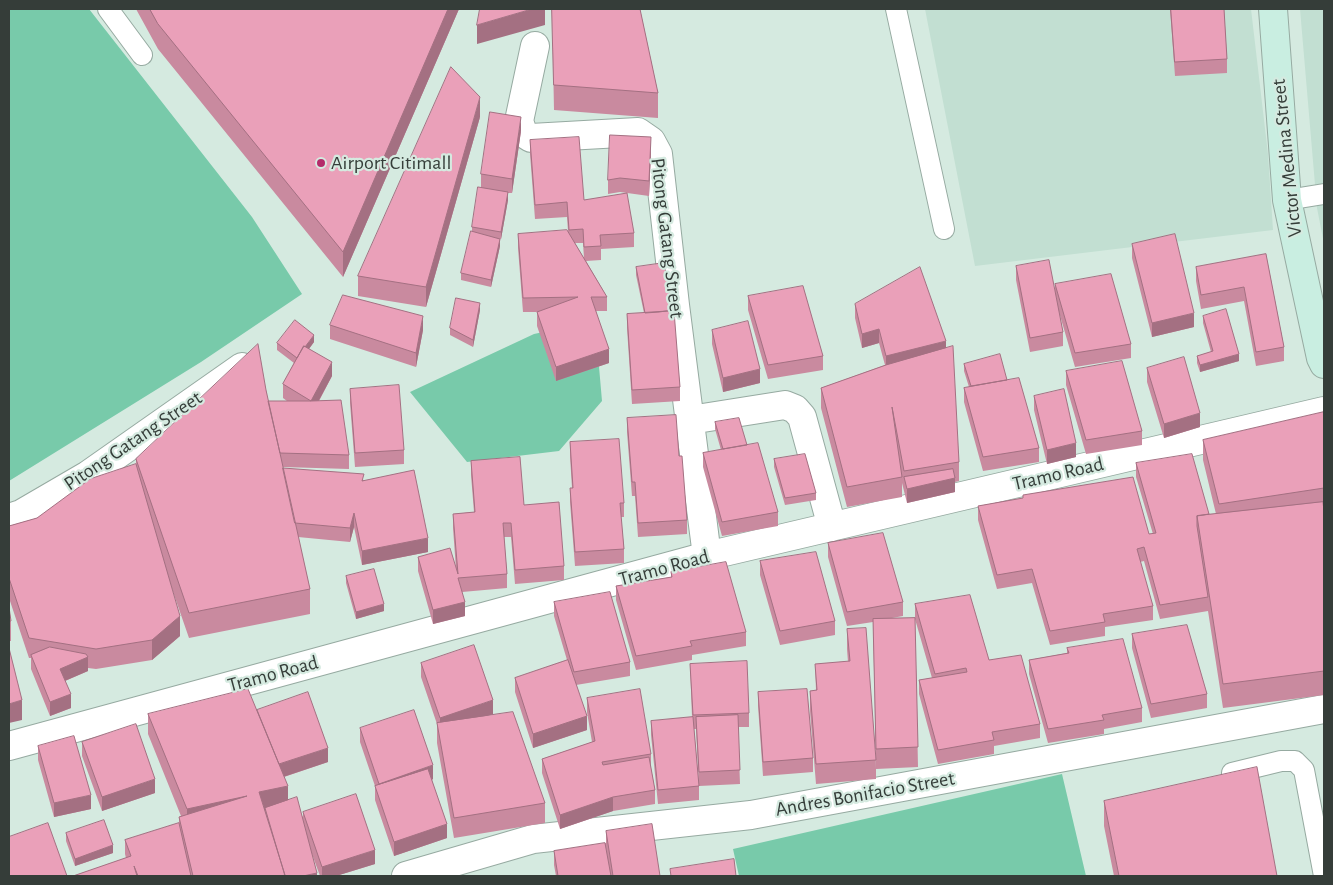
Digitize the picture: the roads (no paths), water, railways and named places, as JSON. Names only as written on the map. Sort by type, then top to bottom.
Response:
[{"type":"main road","name":"Victor Medina Street","points":[[1273,9],[1287,200],[1321,358],[1324,364]]},
{"type":"street","name":"Pitong Gatang Street","points":[[535,46],[520,121],[523,133],[531,138],[638,132],[651,141],[658,154],[707,556]]},
{"type":"street","name":"Pitong Gatang Street","points":[[9,518],[21,514],[88,475],[254,358]]},
{"type":"street","points":[[690,420],[785,404],[795,409],[802,417],[832,527]]},
{"type":"street","name":"Tramo Road","points":[[9,746],[707,556],[1324,411]]},
{"type":"street","name":"Andres Bonifacio Street","points":[[406,876],[533,839],[752,815],[1324,709]]},
{"type":"lane","points":[[108,9],[142,55]]},
{"type":"lane","points":[[896,9],[944,229]]},
{"type":"lane","points":[[1287,200],[1324,194]]},
{"type":"lane","points":[[1213,778],[1281,761],[1295,761],[1304,770],[1324,876]]},
{"type":"place","name":"Airport Citimall","points":[[321,163]]}]
